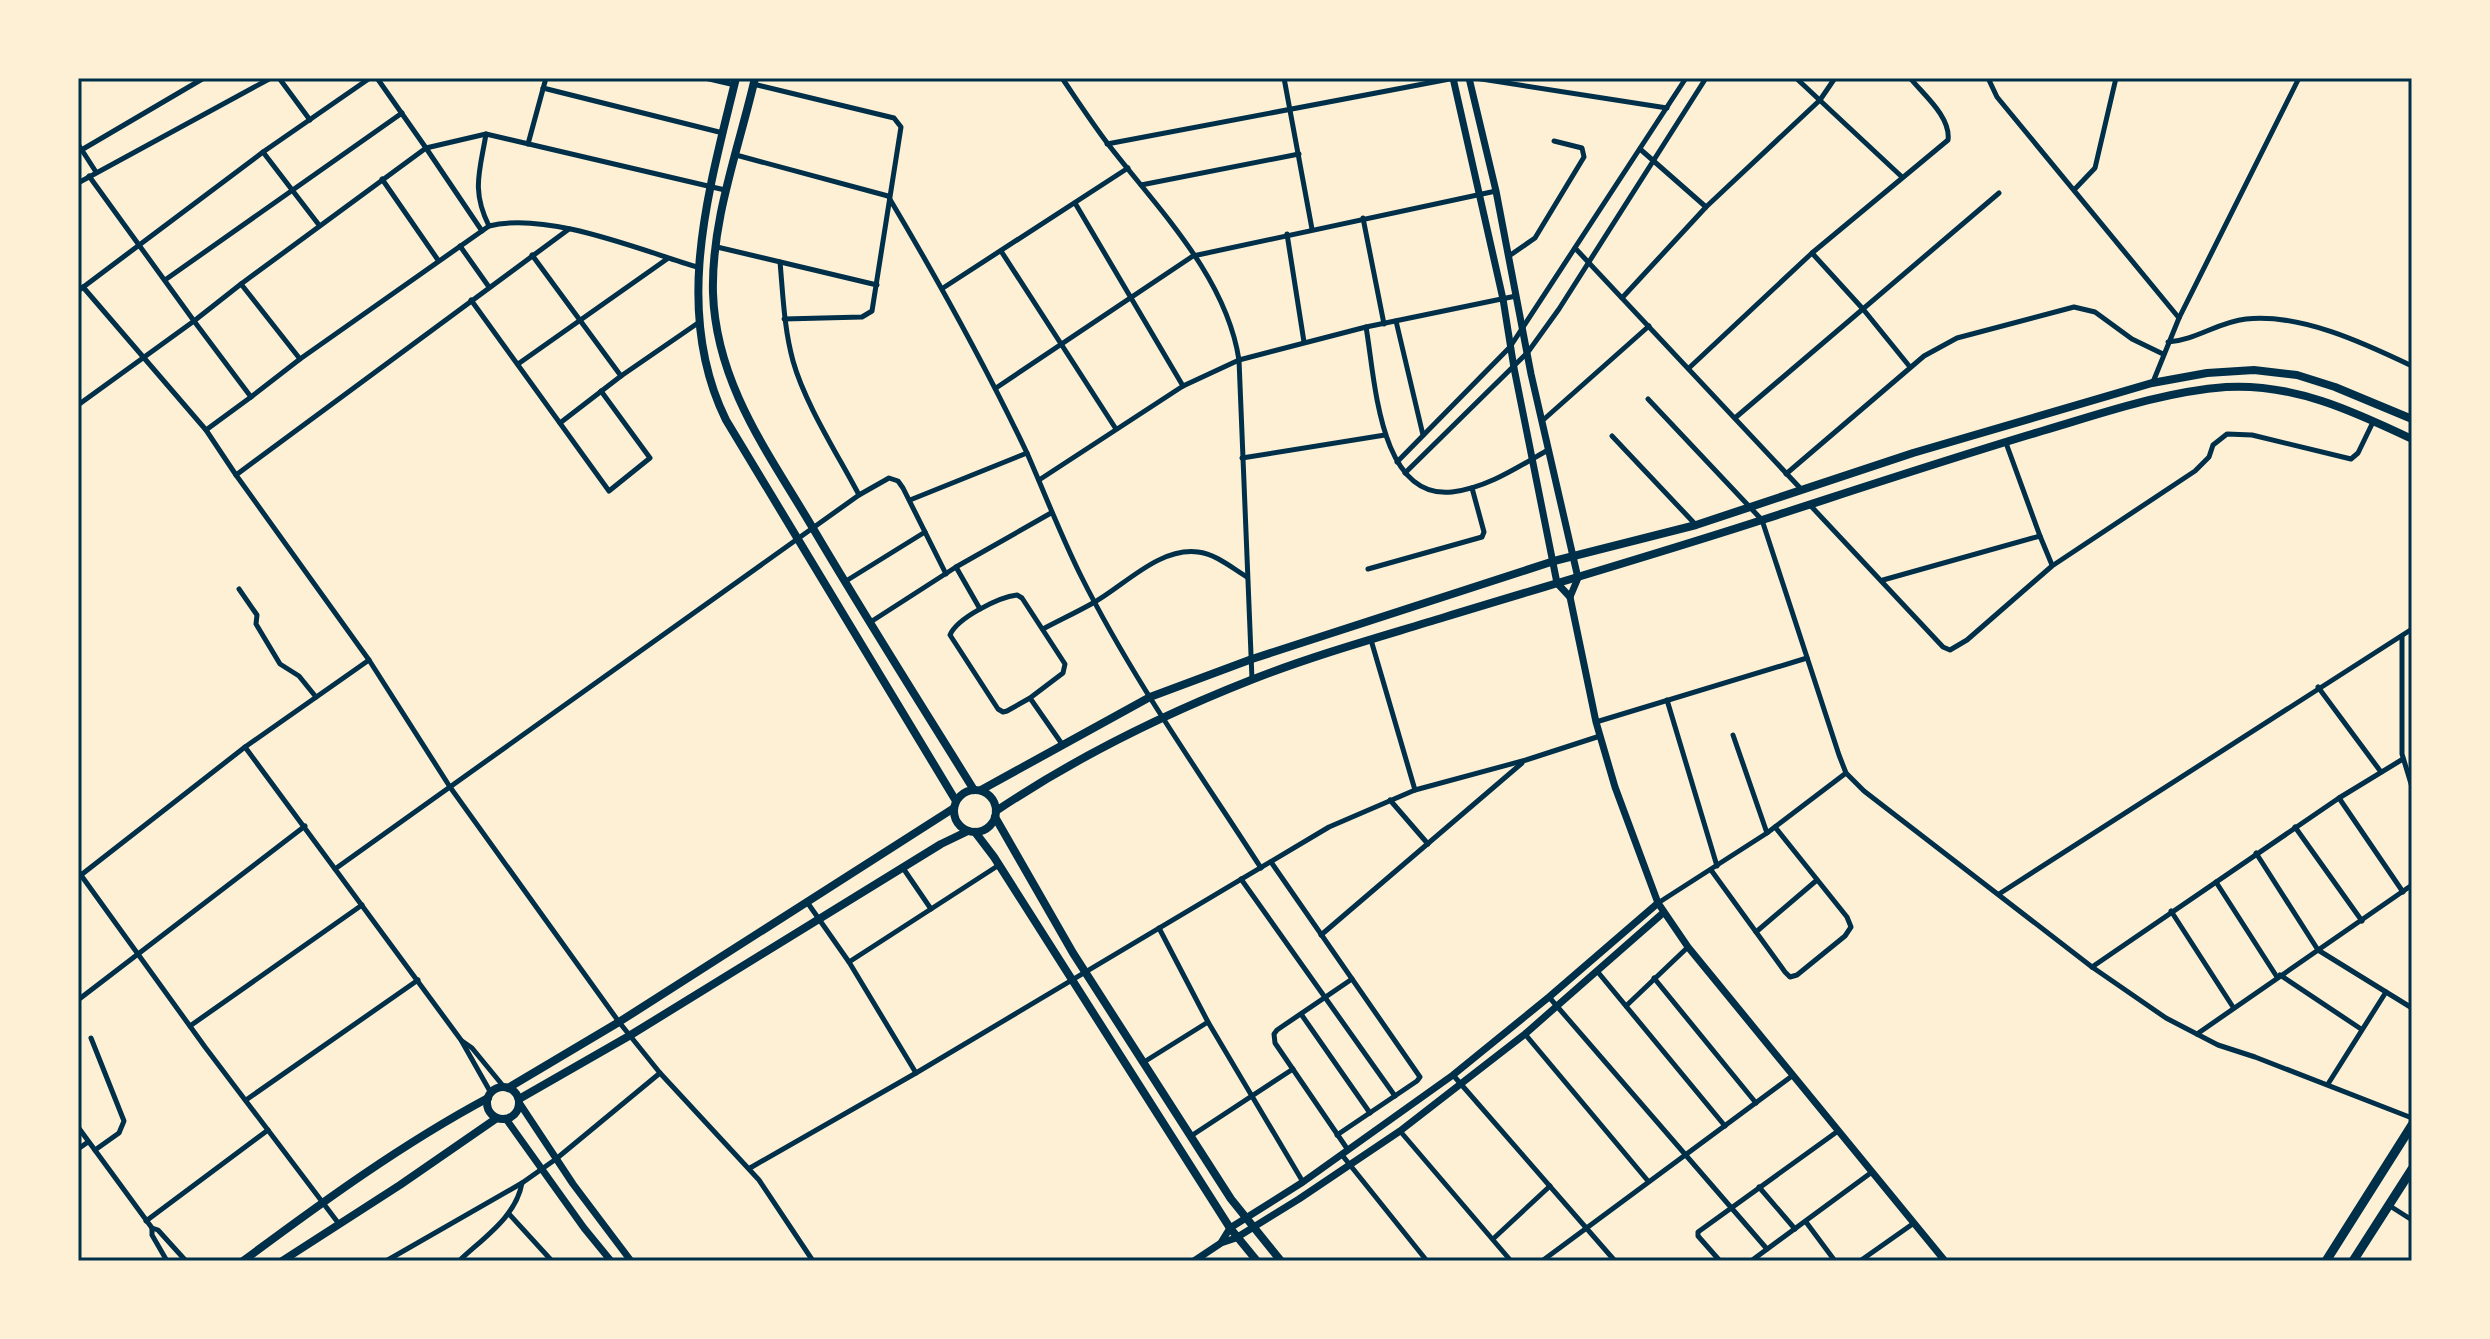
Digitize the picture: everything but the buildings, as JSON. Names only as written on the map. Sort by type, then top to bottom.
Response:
[{"type":"main road","points":[[754,81],[726,190],[713,292],[725,363],[736,396],[754,434],[869,623],[977,790],[992,798],[996,814],[1085,972],[1245,1218],[1281,1261]]},
{"type":"main road","points":[[736,82],[710,187],[697,267],[698,323],[704,356],[720,408],[955,804],[955,819],[972,831],[999,865],[1236,1238],[1257,1261]]},
{"type":"main road","points":[[243,1261],[323,1203],[462,1112],[619,1022],[807,902],[955,804],[961,795],[977,790],[1150,697],[1252,659],[1554,561],[1696,525],[1801,489],[2152,383],[2207,373],[2254,370],[2297,375],[2412,419]]},
{"type":"main road","points":[[282,1261],[502,1119],[516,1114],[519,1102],[903,868],[972,831],[987,828],[996,814],[1098,751],[1162,717],[1252,679],[2133,403],[2193,391],[2228,387],[2264,388],[2324,401],[2412,439]]},
{"type":"main road","points":[[506,1087],[519,1102]]},
{"type":"main road","points":[[490,1096],[490,1112],[502,1119]]},
{"type":"main road","points":[[2326,1261],[2412,1125]]},
{"type":"main road","points":[[2358,1259],[2412,1169]]},
{"type":"street","points":[[96,172],[79,148],[204,78]]},
{"type":"street","points":[[78,183],[271,78]]},
{"type":"street","points":[[279,78],[310,120]]},
{"type":"street","points":[[370,78],[263,152],[80,289],[145,358],[206,430],[369,660],[450,787],[629,1036],[750,1168],[813,1261]]},
{"type":"street","points":[[377,78],[482,231]]},
{"type":"street","points":[[528,144],[546,78]]},
{"type":"street","points":[[705,78],[736,82]]},
{"type":"street","points":[[1062,78],[1107,144],[1193,256],[1223,304],[1235,335],[1239,360],[1252,679]]},
{"type":"street","points":[[1284,78],[1312,229]]},
{"type":"street","points":[[1107,144],[1454,78],[1503,299],[1557,583],[1570,597],[1600,736],[1615,787],[1658,903],[1688,947],[1945,1261]]},
{"type":"street","points":[[1570,597],[1578,578],[1542,421],[1472,78],[1667,108]]},
{"type":"street","points":[[1522,86],[1524,78]]},
{"type":"street","points":[[1397,462],[1510,347],[1686,78]]},
{"type":"street","points":[[1405,473],[1528,352],[1706,78]]},
{"type":"street","points":[[1796,78],[1902,177]]},
{"type":"street","points":[[1622,298],[1706,207],[1820,100],[1835,78]]},
{"type":"street","points":[[1689,368],[1812,253],[1948,140],[1950,129],[1910,78]]},
{"type":"street","points":[[1988,78],[1997,97],[2179,318]]},
{"type":"street","points":[[2074,190],[2095,168],[2116,78]]},
{"type":"street","points":[[2152,383],[2179,318],[2299,78]]},
{"type":"street","points":[[754,81],[898,120],[901,127],[872,311],[868,316],[784,319]]},
{"type":"street","points":[[543,88],[723,133]]},
{"type":"street","points":[[165,280],[402,113]]},
{"type":"street","points":[[486,134],[478,201],[489,226]]},
{"type":"street","points":[[78,405],[426,148],[486,134],[726,190]]},
{"type":"street","points":[[1509,256],[1535,238],[1584,157],[1582,148],[1554,141]]},
{"type":"street","points":[[1640,149],[1706,207]]},
{"type":"street","points":[[263,152],[319,225]]},
{"type":"street","points":[[1141,185],[1299,154]]},
{"type":"street","points":[[736,155],[888,196],[943,288],[996,388],[1051,513],[1095,602],[1162,717],[1261,868]]},
{"type":"street","points":[[943,288],[1128,168]]},
{"type":"street","points":[[89,176],[251,397]]},
{"type":"street","points":[[382,179],[438,260]]},
{"type":"street","points":[[996,388],[1193,256],[1496,191]]},
{"type":"street","points":[[1735,418],[1999,193]]},
{"type":"street","points":[[1075,203],[1183,386]]},
{"type":"street","points":[[1363,218],[1384,324]]},
{"type":"street","points":[[206,430],[300,359],[489,226],[531,222],[569,229],[697,267]]},
{"type":"street","points":[[236,475],[569,229]]},
{"type":"street","points":[[1287,234],[1304,342]]},
{"type":"street","points":[[460,246],[489,287]]},
{"type":"street","points":[[717,247],[877,285]]},
{"type":"street","points":[[1575,248],[1801,489]]},
{"type":"street","points":[[1001,251],[1116,429]]},
{"type":"street","points":[[1812,253],[1910,367]]},
{"type":"street","points":[[532,255],[621,376]]},
{"type":"street","points":[[518,364],[668,258]]},
{"type":"street","points":[[780,262],[784,319],[793,362],[859,495]]},
{"type":"street","points":[[241,284],[300,359]]},
{"type":"street","points":[[1039,480],[1183,386],[1239,360],[1366,327],[1518,296]]},
{"type":"street","points":[[471,300],[609,491],[650,458],[601,391]]},
{"type":"street","points":[[1786,474],[1910,367],[1937,347],[1957,338],[2074,307],[2095,312],[2132,339],[2163,354]]},
{"type":"street","points":[[2168,342],[2193,338],[2227,323],[2247,319],[2276,320],[2342,335],[2412,366]]},
{"type":"street","points":[[1396,321],[1423,436]]},
{"type":"street","points":[[560,423],[698,323]]},
{"type":"street","points":[[1542,421],[1649,326]]},
{"type":"street","points":[[1366,327],[1385,435],[1397,462],[1419,485],[1434,492],[1472,488],[1499,478],[1549,449]]},
{"type":"street","points":[[1648,399],[1762,520],[1846,773],[1864,791],[2092,967],[2166,1018],[2218,1045],[2412,1118]]},
{"type":"street","points":[[1809,504],[1943,647],[1950,650],[1967,640],[2052,566],[2195,471],[2209,457],[2213,445],[2227,434],[2252,435],[2351,459],[2358,453],[2373,421]]},
{"type":"street","points":[[1242,458],[1385,435]]},
{"type":"street","points":[[1612,436],[1696,525]]},
{"type":"street","points":[[2005,442],[2052,566]]},
{"type":"street","points":[[910,500],[1027,453]]},
{"type":"street","points":[[335,869],[859,495],[889,478],[898,481],[910,500],[946,574]]},
{"type":"street","points":[[1368,569],[1482,537],[1484,532],[1472,488]]},
{"type":"street","points":[[869,623],[956,567],[1051,513]]},
{"type":"street","points":[[845,582],[925,532]]},
{"type":"street","points":[[1883,580],[2040,536]]},
{"type":"street","points":[[1043,629],[1095,602],[1162,559],[1181,552],[1199,552],[1219,559],[1248,578]]},
{"type":"street","points":[[956,567],[980,609]]},
{"type":"street","points":[[239,589],[257,615],[256,624],[280,664],[299,676],[316,697]]},
{"type":"street","points":[[1017,595],[1043,629],[1066,669],[1030,698],[1003,712],[998,709],[950,632],[980,609],[1017,595]]},
{"type":"street","points":[[1998,894],[2412,629]]},
{"type":"street","points":[[2402,635],[2404,762],[2412,787]]},
{"type":"street","points":[[1371,640],[1415,790]]},
{"type":"street","points":[[1596,722],[1807,658]]},
{"type":"street","points":[[340,1225],[190,1026],[80,873],[245,747],[369,660]]},
{"type":"street","points":[[2318,687],[2381,772]]},
{"type":"street","points":[[1030,698],[1062,744]]},
{"type":"street","points":[[1667,700],[1717,866]]},
{"type":"street","points":[[1733,735],[1767,833]]},
{"type":"street","points":[[750,1168],[1329,827],[1415,790],[1600,736]]},
{"type":"street","points":[[245,747],[461,1040],[490,1096]]},
{"type":"street","points":[[1321,935],[1526,760]]},
{"type":"street","points":[[2092,967],[2339,798],[2381,772],[2404,762],[2412,764]]},
{"type":"street","points":[[1221,1243],[1230,1228],[1303,1182],[1453,1075],[1658,903],[1767,833],[1846,773]]},
{"type":"street","points":[[2339,798],[2403,892]]},
{"type":"street","points":[[1390,800],[1428,844]]},
{"type":"street","points":[[78,1000],[305,826]]},
{"type":"street","points":[[1711,870],[1790,977],[1797,975],[1845,936],[1851,927],[1847,917],[1775,827]]},
{"type":"street","points":[[2295,827],[2362,921]]},
{"type":"street","points":[[2256,853],[2318,950],[2412,1008]]},
{"type":"street","points":[[1271,862],[1420,1077],[1337,1135]]},
{"type":"street","points":[[849,962],[999,865]]},
{"type":"street","points":[[903,868],[931,909]]},
{"type":"street","points":[[1241,879],[1395,1096]]},
{"type":"street","points":[[1756,932],[1817,880]]},
{"type":"street","points":[[2216,882],[2278,976],[2361,1029]]},
{"type":"street","points":[[2197,1034],[2412,885]]},
{"type":"street","points":[[807,902],[849,962],[916,1073]]},
{"type":"street","points":[[190,1026],[362,905]]},
{"type":"street","points":[[2171,911],[2233,1007]]},
{"type":"street","points":[[1194,1261],[1221,1243],[1253,1228],[1400,1131],[1525,1034],[1663,913]]},
{"type":"street","points":[[1159,928],[1208,1022],[1303,1182]]},
{"type":"street","points":[[1626,1006],[1688,947]]},
{"type":"street","points":[[1597,971],[1725,1126]]},
{"type":"street","points":[[1654,978],[1756,1103]]},
{"type":"street","points":[[1352,979],[1274,1034],[1275,1043],[1337,1135],[1349,1166],[1427,1261]]},
{"type":"street","points":[[246,1100],[418,980]]},
{"type":"street","points":[[2328,1084],[2386,992]]},
{"type":"street","points":[[1549,997],[1767,1249]]},
{"type":"street","points":[[1301,1014],[1370,1113]]},
{"type":"street","points":[[1144,1062],[1208,1022]]},
{"type":"street","points":[[1525,1034],[1648,1181]]},
{"type":"street","points":[[91,1038],[124,1121],[119,1133],[95,1150]]},
{"type":"street","points":[[461,1040],[472,1048],[506,1087]]},
{"type":"street","points":[[1191,1136],[1293,1069]]},
{"type":"street","points":[[386,1261],[522,1183],[556,1159],[660,1073]]},
{"type":"street","points":[[1453,1075],[1615,1261]]},
{"type":"street","points":[[1542,1261],[1792,1076]]},
{"type":"street","points":[[519,1102],[556,1159],[631,1261]]},
{"type":"street","points":[[502,1119],[611,1261]]},
{"type":"street","points":[[78,1127],[146,1221],[186,1261]]},
{"type":"street","points":[[146,1221],[268,1130]]},
{"type":"street","points":[[1400,1131],[1511,1261]]},
{"type":"street","points":[[1720,1261],[1697,1234],[1838,1131]]},
{"type":"street","points":[[78,1149],[88,1142]]},
{"type":"street","points":[[1751,1261],[1872,1172]]},
{"type":"street","points":[[460,1261],[509,1214],[518,1199],[522,1183]]},
{"type":"street","points":[[1493,1239],[1550,1186]]},
{"type":"street","points":[[1759,1187],[1795,1229]]},
{"type":"street","points":[[2389,1205],[2412,1220]]},
{"type":"street","points":[[509,1214],[552,1261]]},
{"type":"street","points":[[1806,1222],[1835,1261]]},
{"type":"street","points":[[1860,1261],[1914,1223]]},
{"type":"street","points":[[152,1228],[152,1235],[167,1261]]}]
